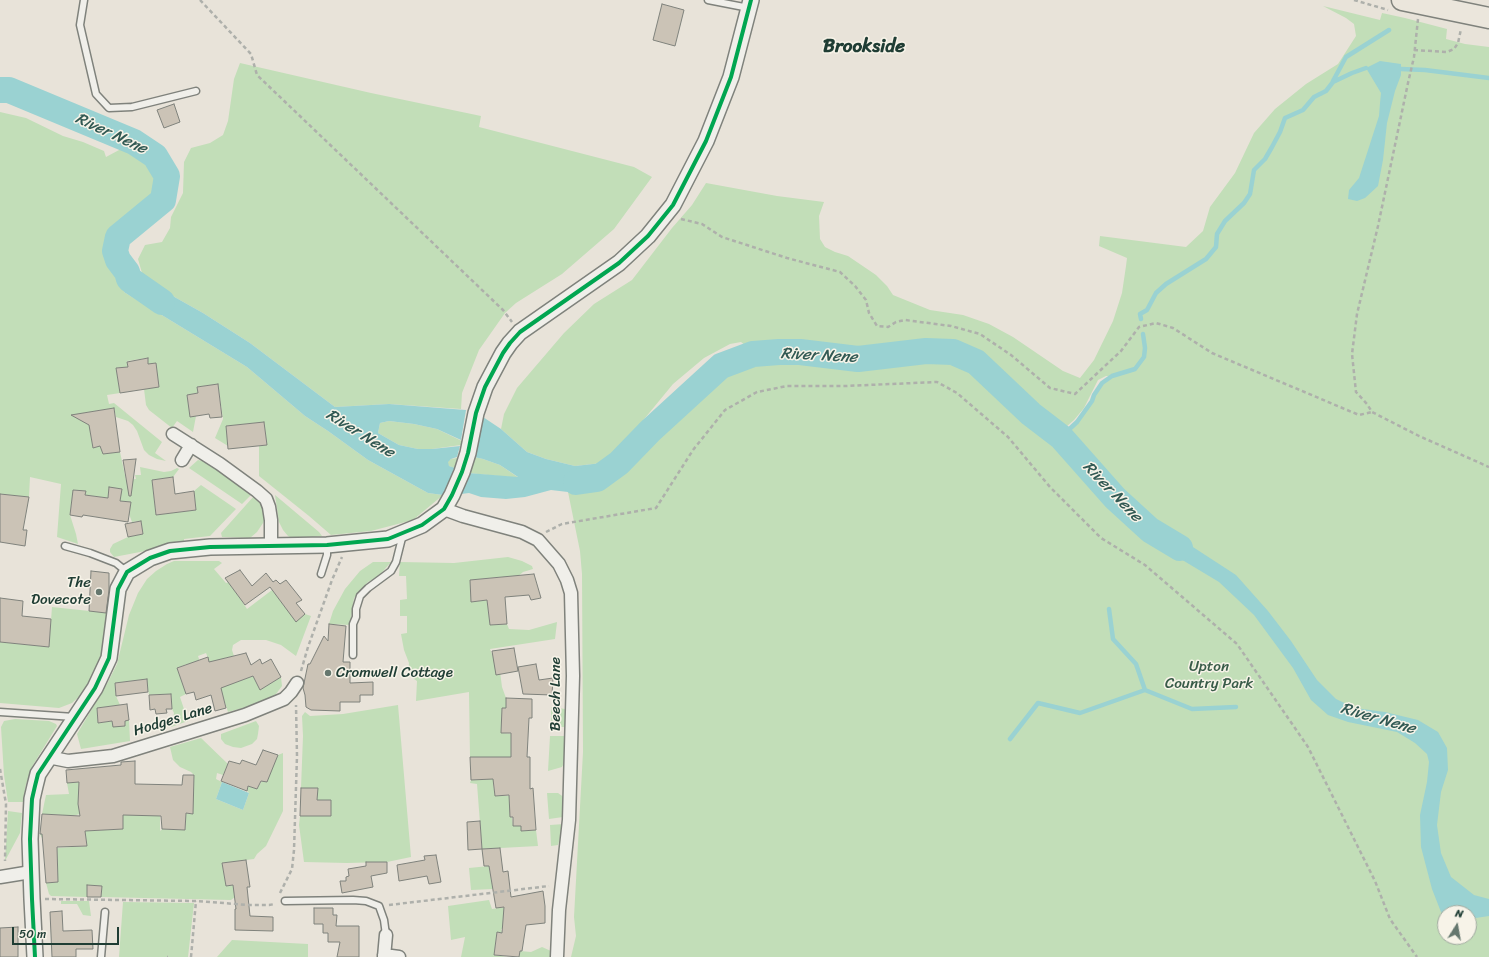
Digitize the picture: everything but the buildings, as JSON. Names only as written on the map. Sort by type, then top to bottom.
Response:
[{"type":"highway","points":[[1402,9],[1465,13],[1489,18]]},
{"type":"street","points":[[35,957],[30,839],[32,798],[38,774],[94,688],[109,658],[118,589],[127,572],[150,558],[170,551],[210,547],[271,547],[348,544],[388,539],[422,526],[444,509],[452,496],[468,453],[476,413],[485,387],[503,353],[520,332],[619,263],[648,236],[674,205],[706,141],[731,77],[750,4]]},
{"type":"street","points":[[173,434],[220,464],[257,491],[266,500],[271,520],[271,547]]},
{"type":"street","points":[[182,460],[191,445]]},
{"type":"street","name":"Beech Lane","points":[[444,509],[463,516],[522,532],[538,540],[559,564],[567,580],[571,594],[573,676],[569,820],[562,886],[557,957]]},
{"type":"street","name":"Hodges Lane","points":[[48,757],[68,761],[113,756],[245,715],[284,698],[291,692],[296,682]]},
{"type":"street","points":[[0,876],[31,872]]},
{"type":"street","points":[[386,935],[384,956],[399,957]]},
{"type":"lane","points":[[84,0],[80,25],[96,94],[109,108],[132,107],[196,90]]},
{"type":"lane","points":[[708,0],[750,4]]},
{"type":"lane","points":[[353,655],[353,624],[356,617],[356,609],[360,596],[368,588],[391,571],[396,562],[404,534]]},
{"type":"lane","points":[[321,574],[327,555],[327,545]]},
{"type":"lane","points":[[65,546],[90,553],[116,563],[127,572]]},
{"type":"lane","points":[[0,712],[76,717]]},
{"type":"lane","points":[[285,901],[366,901],[379,906],[384,920],[386,935]]},
{"type":"lane","points":[[101,957],[105,912]]},
{"type":"path","points":[[200,0],[251,54],[257,75],[503,310],[520,332]]},
{"type":"path","points":[[1354,0],[1402,9],[1418,18],[1414,57],[1378,226],[1357,314],[1352,354],[1356,392],[1372,412],[1419,436],[1489,467]]},
{"type":"path","points":[[1414,50],[1447,52],[1454,49],[1458,44],[1465,13]]},
{"type":"path","points":[[674,205],[681,219],[702,224],[722,237],[787,258],[840,272],[855,286],[866,300],[869,313],[877,326],[888,327],[896,322],[905,320],[951,326],[980,334],[1011,355],[1050,388],[1075,394],[1121,351],[1139,327],[1156,323],[1173,328],[1212,353],[1358,415],[1372,412]]},
{"type":"path","points":[[538,540],[542,534],[562,524],[656,508],[693,450],[725,410],[757,392],[787,386],[845,386],[937,382],[957,393],[1008,437],[1050,487],[1101,538],[1145,565],[1237,644],[1308,747],[1375,881],[1390,919],[1417,957]]},
{"type":"path","points":[[32,899],[196,901],[269,905],[285,901],[280,891],[292,869],[294,850],[297,756],[295,702],[296,682],[300,677],[308,647],[332,580],[348,544]]},
{"type":"path","points":[[0,769],[6,804],[5,861]]},
{"type":"path","points":[[379,906],[562,886]]},
{"type":"path","points":[[191,957],[196,901]]},
{"type":"green space","name":"Upton Country Park","points":[[1323,6],[1380,20],[1382,13],[1405,18],[1447,29],[1446,39],[1465,44],[1489,47],[1489,957],[571,957],[576,936],[574,917],[583,752],[582,574],[580,551],[568,492],[590,492],[607,485],[631,464],[721,366],[753,354],[800,352],[858,359],[926,351],[953,352],[976,362],[1023,406],[1061,437],[1077,422],[1092,401],[1102,383],[1111,376],[1106,376],[1098,380],[1084,408],[1066,427],[1061,427],[974,355],[949,347],[906,347],[853,353],[806,346],[779,345],[751,350],[741,342],[730,344],[704,358],[673,384],[625,445],[602,463],[575,466],[546,459],[527,452],[501,429],[504,414],[517,388],[564,333],[594,304],[632,280],[672,228],[692,205],[706,183],[777,196],[824,202],[819,216],[820,239],[825,247],[848,256],[876,275],[887,286],[893,295],[930,310],[963,315],[989,324],[1013,337],[1063,371],[1080,378],[1094,360],[1113,321],[1122,293],[1126,266],[1127,258],[1099,246],[1100,236],[1186,247],[1203,231],[1210,207],[1235,173],[1254,133],[1275,109],[1306,84],[1338,64],[1356,36],[1354,24]]},
{"type":"green space","points":[[240,63],[481,116],[479,127],[634,167],[652,177],[614,229],[562,274],[516,303],[505,313],[479,350],[462,393],[461,409],[389,404],[335,407],[250,343],[203,313],[162,290],[142,273],[138,259],[145,245],[162,242],[170,228],[171,217],[183,193],[184,162],[191,148],[210,143],[223,135],[228,121],[234,79]]},
{"type":"green space","points":[[0,112],[26,118],[63,136],[83,142],[104,151],[106,157],[134,142],[155,156],[167,176],[163,200],[118,237],[115,251],[127,272],[129,279],[133,283],[124,292],[247,367],[305,416],[368,460],[428,493],[443,495],[413,520],[371,531],[331,535],[259,476],[259,446],[267,445],[264,422],[226,426],[228,446],[215,438],[223,419],[218,384],[197,387],[198,393],[187,395],[190,417],[196,416],[193,432],[177,421],[172,428],[149,410],[146,405],[144,389],[159,387],[156,363],[148,364],[147,358],[127,361],[128,367],[116,368],[120,393],[107,395],[109,404],[114,403],[162,442],[155,453],[166,461],[149,455],[144,450],[137,431],[133,425],[128,421],[116,417],[114,408],[84,413],[81,416],[94,421],[91,435],[93,448],[100,446],[103,454],[120,452],[126,480],[136,479],[135,475],[141,475],[140,467],[164,472],[177,468],[179,469],[173,477],[152,480],[156,515],[196,510],[194,491],[201,485],[236,509],[210,536],[184,539],[184,541],[166,543],[166,547],[114,557],[110,552],[113,544],[128,537],[143,534],[141,521],[132,522],[129,514],[131,502],[120,501],[121,489],[109,488],[108,498],[85,495],[86,491],[73,490],[70,515],[78,544],[57,537],[61,484],[30,477],[29,497],[0,494]]},
{"type":"green space","points":[[389,421],[437,429],[468,444],[432,449],[418,449],[399,445],[378,433],[380,423]]},
{"type":"green space","points":[[470,456],[500,465],[519,478],[468,473],[449,466],[447,462],[451,459]]},
{"type":"green space","points":[[198,460],[206,462],[251,495],[242,504],[189,468]]},
{"type":"green space","points":[[275,495],[322,536],[294,539],[288,536],[279,522]]},
{"type":"green space","points":[[254,496],[262,504],[265,518],[257,532],[250,538],[222,537],[221,533]]},
{"type":"green space","points":[[508,557],[522,561],[532,566],[533,569],[523,572],[515,579],[501,577],[470,580],[471,602],[487,600],[490,625],[507,624],[509,629],[529,630],[557,622],[555,639],[490,649],[493,657],[498,656],[502,687],[506,698],[506,708],[502,708],[501,733],[513,734],[513,737],[511,737],[511,757],[506,757],[493,783],[495,796],[509,796],[513,826],[521,826],[522,831],[536,830],[538,846],[482,849],[477,784],[470,783],[471,780],[487,779],[487,757],[470,757],[469,692],[416,701],[417,681],[408,675],[409,663],[404,650],[401,634],[407,633],[407,616],[400,616],[400,600],[407,599],[406,576],[399,576],[400,562],[454,563]]},
{"type":"green space","points":[[174,561],[219,561],[222,563],[214,569],[226,583],[229,582],[247,609],[272,590],[296,621],[305,614],[311,616],[296,656],[281,645],[266,640],[241,640],[233,645],[232,650],[234,656],[225,658],[234,683],[253,676],[260,690],[281,677],[282,686],[276,694],[266,700],[228,712],[212,663],[210,663],[206,653],[198,656],[204,674],[191,678],[187,664],[177,668],[186,694],[180,697],[188,721],[171,727],[174,713],[172,709],[171,694],[149,695],[146,679],[115,683],[116,696],[120,705],[97,708],[98,723],[112,721],[125,726],[125,721],[129,720],[130,741],[81,749],[77,734],[117,664],[129,615],[138,593],[147,579],[156,571]]},
{"type":"green space","points":[[373,562],[391,562],[378,577],[368,582],[354,598],[350,625],[329,624],[333,611],[345,589],[360,571]]},
{"type":"green space","points":[[52,607],[108,613],[103,655],[95,674],[84,692],[72,703],[59,708],[0,703],[0,642],[49,647]]},
{"type":"green space","points":[[398,705],[411,857],[387,862],[304,862],[299,825],[300,816],[331,815],[331,800],[317,800],[317,788],[301,788],[303,736],[302,716],[305,712],[310,716],[343,714]]},
{"type":"green space","points":[[551,707],[565,709],[565,727],[551,727]]},
{"type":"green space","points":[[15,719],[49,721],[57,726],[33,765],[26,784],[23,802],[8,802],[4,775],[1,727],[4,721]]},
{"type":"green space","points":[[256,721],[259,726],[258,734],[257,739],[252,744],[241,748],[233,747],[225,744],[221,739],[221,734]]},
{"type":"green space","points":[[550,736],[564,736],[564,763],[562,767],[548,771]]},
{"type":"green space","points":[[201,738],[228,764],[223,775],[217,773],[216,779],[222,782],[216,799],[243,810],[249,793],[247,791],[248,786],[257,789],[278,755],[283,753],[283,811],[266,846],[254,859],[222,863],[226,886],[233,885],[235,897],[231,900],[101,897],[102,886],[88,885],[87,897],[51,896],[46,883],[58,882],[57,848],[87,846],[85,831],[123,829],[122,800],[160,816],[160,831],[162,829],[185,830],[186,813],[192,814],[194,775],[180,767],[173,760],[170,747]]},
{"type":"green space","points":[[79,782],[80,814],[72,816],[74,834],[42,838],[40,834],[63,815],[42,814],[46,795],[69,794],[67,783]]},
{"type":"green space","points":[[547,793],[558,793],[565,798],[563,817],[549,819]]},
{"type":"green space","points":[[8,811],[22,813],[20,833],[5,861]]},
{"type":"green space","points":[[564,824],[558,845],[551,846],[550,825]]},
{"type":"green space","points":[[489,866],[493,889],[471,890],[469,868]]},
{"type":"green space","points":[[489,900],[492,909],[504,907],[505,914],[524,925],[501,929],[502,933],[497,932],[494,955],[507,957],[461,957],[465,937],[451,940],[448,906]]},
{"type":"green space","points":[[61,901],[89,901],[91,916],[83,915],[77,904],[61,904]]},
{"type":"green space","points":[[123,902],[194,903],[188,957],[119,957]]},
{"type":"green space","points":[[232,940],[308,944],[308,957],[217,957]]},
{"type":"green space","points":[[542,947],[551,951],[552,957],[519,957],[520,951],[531,952]]},
{"type":"water","points":[[1380,61],[1401,64],[1401,75],[1395,91],[1387,123],[1383,160],[1378,186],[1365,198],[1357,201],[1348,199],[1349,190],[1359,178],[1379,116],[1381,93],[1366,68]]},
{"type":"water","points":[[142,273],[162,290],[203,313],[250,343],[335,407],[389,404],[466,410],[461,440],[437,429],[414,424],[389,421],[380,423],[378,433],[399,445],[418,449],[460,446],[457,457],[448,462],[449,466],[455,468],[451,480],[443,495],[428,493],[368,460],[305,416],[247,367],[124,292]]},
{"type":"water","points":[[483,417],[501,429],[527,452],[546,459],[575,466],[602,463],[615,478],[607,485],[590,492],[551,490],[525,497],[506,499],[481,497],[469,493],[461,494],[468,473],[518,477],[500,465],[474,457]]},
{"type":"water","points":[[1156,523],[1236,575],[1268,611],[1291,641],[1317,680],[1336,699],[1355,708],[1385,712],[1418,720],[1438,732],[1447,748],[1448,770],[1441,792],[1437,825],[1441,853],[1451,877],[1474,895],[1489,899],[1489,916],[1477,918],[1477,905],[1438,905],[1432,889],[1421,847],[1420,815],[1427,782],[1429,762],[1427,754],[1415,743],[1397,732],[1348,722],[1328,715],[1311,700],[1293,668],[1254,615],[1219,582],[1144,537]]},
{"type":"water","points":[[222,782],[249,793],[243,810],[216,799]]},
{"type":"waterway","points":[[1333,81],[1346,57],[1389,30]]},
{"type":"waterway","points":[[1141,319],[1140,314],[1147,310],[1156,293],[1166,284],[1206,259],[1216,247],[1217,234],[1225,221],[1244,203],[1250,194],[1254,170],[1265,159],[1280,132],[1285,118],[1303,110],[1314,97],[1326,91],[1333,82],[1366,68]]},
{"type":"waterway","points":[[1401,69],[1425,70],[1489,78]]},
{"type":"waterway","name":"River Nene","points":[[0,90],[9,90],[134,142],[155,156],[167,176],[163,200],[118,237],[115,251],[118,260],[127,272],[129,279],[162,302]]},
{"type":"waterway","points":[[1061,437],[1077,422],[1092,401],[1102,383],[1112,376],[1135,369],[1144,357],[1145,348],[1143,334]]},
{"type":"waterway","name":"River Nene","points":[[576,482],[597,479],[619,463],[650,431],[721,366],[753,354],[800,352],[858,359],[926,351],[953,352],[976,362],[1031,414],[1061,437],[1115,498],[1150,530],[1180,548]]},
{"type":"waterway","points":[[1109,609],[1113,639],[1136,664],[1145,690]]},
{"type":"waterway","points":[[1010,739],[1038,703],[1080,713],[1145,690],[1192,709],[1236,707]]},
{"type":"transit line","points":[[35,957],[30,839],[32,799],[35,786],[38,774],[95,688],[109,658],[118,589],[127,572],[150,558],[170,551],[210,547],[327,545],[388,539],[422,525],[444,509],[462,472],[468,453],[476,413],[485,387],[510,343],[520,332],[619,263],[648,236],[673,205],[706,141],[731,77],[751,0]]},
{"type":"place","name":"The Dovecote","points":[[99,592]]},
{"type":"place","name":"Cromwell Cottage","points":[[328,673]]},
{"type":"district","name":"Brookside","points":[[864,47]]}]
